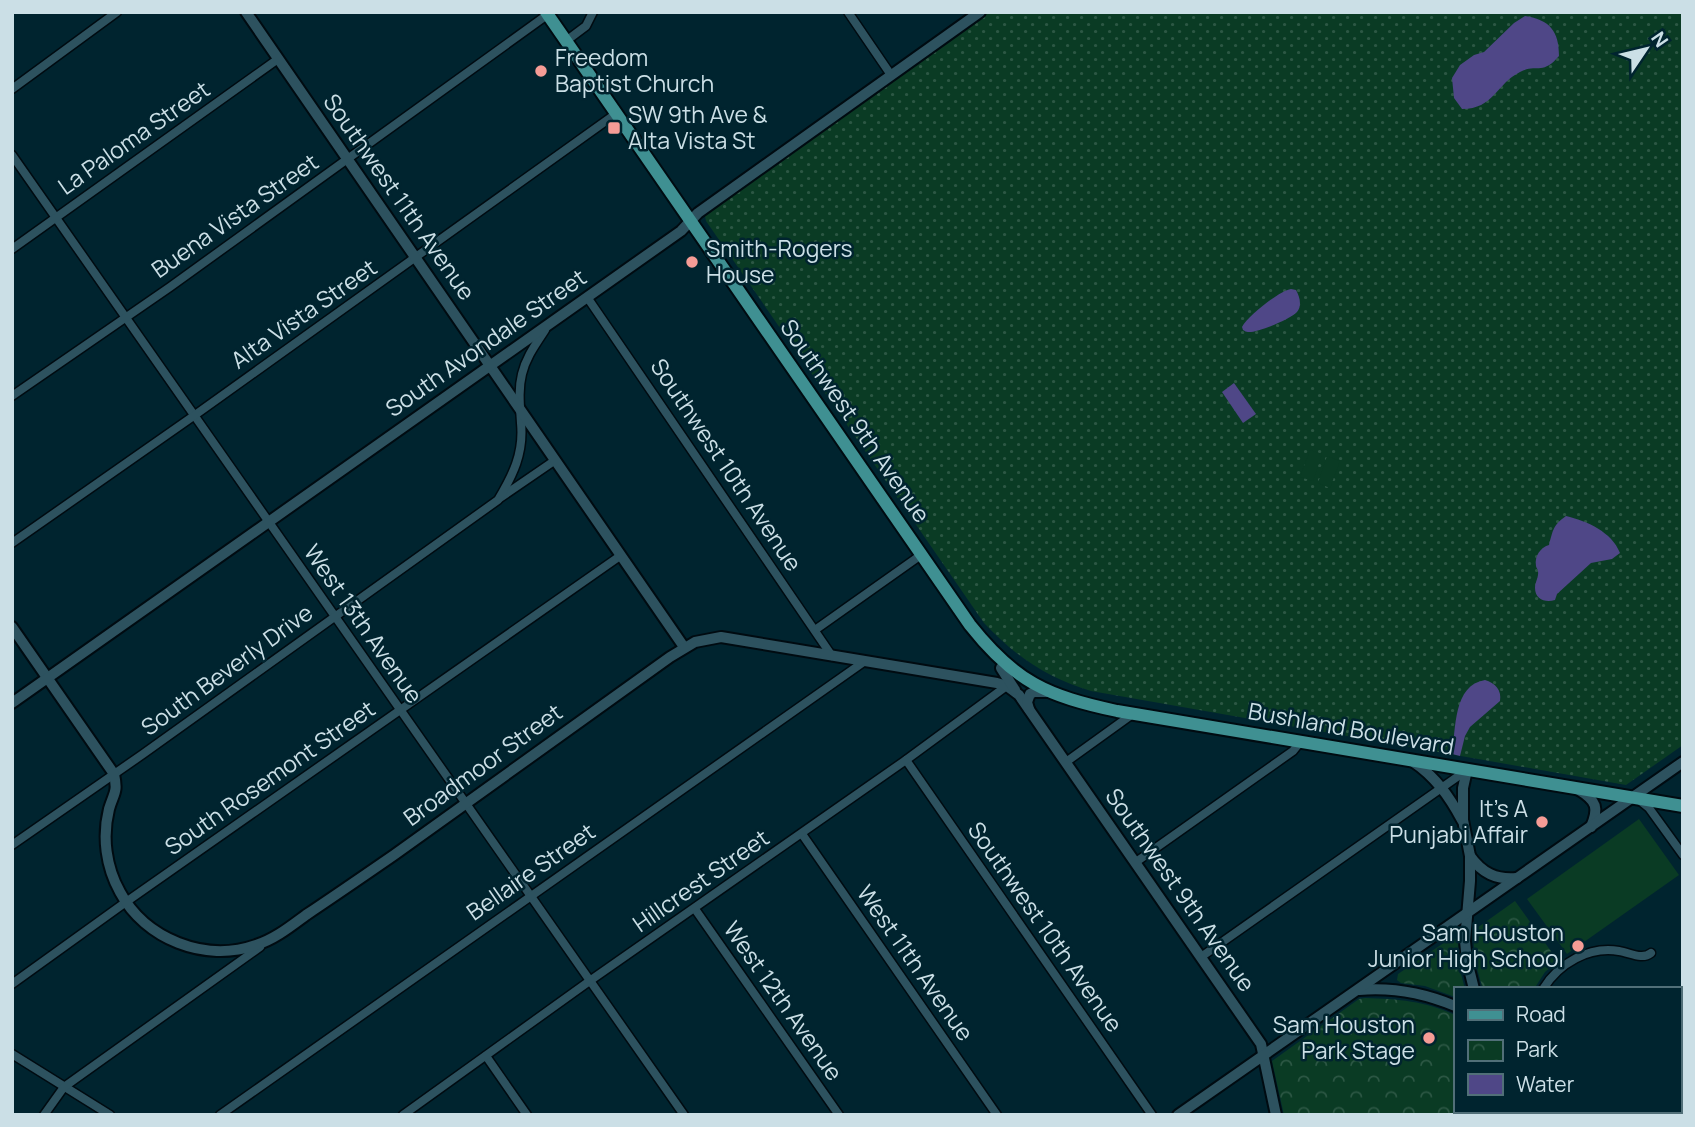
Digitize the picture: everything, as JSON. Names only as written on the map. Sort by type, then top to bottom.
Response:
[{"type":"main road","name":"Southwest 9th Avenue","points":[[547,14],[921,555],[1012,681]]},
{"type":"main road","name":"Bushland Boulevard","points":[[1012,681],[1086,704],[1134,713],[1683,806]]},
{"type":"street","points":[[12,89],[117,12]]},
{"type":"street","name":"Southwest 11th Avenue","points":[[246,12],[684,647]]},
{"type":"street","points":[[566,41],[586,26],[593,12]]},
{"type":"street","points":[[848,12],[891,75]]},
{"type":"street","name":"South Avondale Street","points":[[12,704],[681,231],[698,213],[980,12]]},
{"type":"street","name":"Buena Vista Street","points":[[12,396],[348,159],[547,14]]},
{"type":"street","name":"La Paloma Street","points":[[12,249],[278,59]]},
{"type":"street","name":"Alta Vista Street","points":[[12,543],[617,113]]},
{"type":"street","name":"West 13th Avenue","points":[[12,155],[684,1115]]},
{"type":"street","name":"Southwest 10th Avenue","points":[[587,297],[832,656]]},
{"type":"street","name":"South Beverly Drive","points":[[498,500],[513,476],[518,458],[522,424],[519,388],[522,372],[529,355],[548,325]]},
{"type":"street","name":"South Beverly Drive","points":[[12,845],[554,461]]},
{"type":"street","points":[[815,630],[921,555]]},
{"type":"street","name":"South Rosemont Street","points":[[12,984],[620,556]]},
{"type":"street","points":[[12,627],[114,774]]},
{"type":"street","name":"Broadmoor Street","points":[[44,1115],[64,1087],[684,647],[721,637]]},
{"type":"street","name":"Bushland Boulevard","points":[[721,637],[981,680],[1012,681]]},
{"type":"street","name":"Bellaire Street","points":[[220,1115],[865,661]]},
{"type":"street","points":[[981,680],[996,676],[999,663]]},
{"type":"street","name":"Southwest 9th Avenue","points":[[1012,681],[1019,695],[1261,1045],[1276,1115]]},
{"type":"street","name":"Hillcrest Street","points":[[403,1115],[906,760],[1012,681]]},
{"type":"street","points":[[1029,709],[1027,702],[1030,694],[1048,692]]},
{"type":"street","points":[[1066,762],[1134,713]]},
{"type":"street","points":[[1136,862],[1293,751],[1301,741]]},
{"type":"street","name":"Southwest 10th Avenue","points":[[906,760],[1152,1115]]},
{"type":"street","points":[[1410,760],[1442,788],[1463,820]]},
{"type":"street","points":[[1178,1115],[1683,762]]},
{"type":"street","points":[[1201,957],[1467,770]]},
{"type":"street","points":[[1467,770],[1463,788],[1463,820],[1470,856],[1465,937],[1466,961],[1473,987]]},
{"type":"street","name":"Broadmoor Street","points":[[114,774],[117,788],[106,827],[108,860],[113,878],[134,912],[168,939],[186,946],[213,951],[256,945],[274,937]]},
{"type":"street","points":[[1577,788],[1595,805],[1596,816],[1591,827]]},
{"type":"street","points":[[1633,797],[1649,808],[1683,855]]},
{"type":"street","name":"West 11th Avenue","points":[[802,834],[997,1115]]},
{"type":"street","points":[[1470,856],[1494,877],[1520,877]]},
{"type":"street","name":"West 12th Avenue","points":[[695,909],[839,1115]]},
{"type":"street","points":[[1545,987],[1559,969],[1586,954],[1614,950],[1646,957],[1651,953]]},
{"type":"street","points":[[1356,990],[1398,989],[1454,1006]]},
{"type":"street","points":[[12,1054],[110,1115]]},
{"type":"street","points":[[486,1056],[527,1115]]},
{"type":"green space","points":[[989,12],[1683,12],[1683,745],[1626,785],[1091,691],[1060,680],[1020,656],[984,623],[705,216]]},
{"type":"green space","points":[[1310,450],[1322,454],[1313,481],[1300,477]]},
{"type":"green space","points":[[1327,456],[1340,461],[1330,488],[1318,483]]},
{"type":"green space","points":[[1639,819],[1679,875],[1567,954],[1527,899]]},
{"type":"green space","points":[[1515,901],[1558,961],[1545,972],[1535,987],[1482,987],[1475,958],[1474,941],[1477,928]]},
{"type":"green space","points":[[1451,938],[1458,942],[1464,987],[1454,987],[1454,997],[1425,986],[1401,983],[1397,980],[1398,974]]},
{"type":"green space","points":[[1359,999],[1411,1002],[1454,1015],[1454,1113],[1538,1115],[1284,1115],[1272,1061]]},
{"type":"water","points":[[1525,16],[1541,20],[1551,28],[1559,47],[1559,56],[1548,66],[1526,70],[1512,77],[1481,105],[1462,109],[1454,98],[1452,78],[1460,65],[1474,55],[1484,52]]},
{"type":"water","points":[[1291,289],[1296,290],[1299,298],[1300,307],[1297,312],[1266,328],[1252,332],[1243,330],[1245,322],[1257,311],[1279,294]]},
{"type":"water","points":[[1234,383],[1256,414],[1243,423],[1222,392]]},
{"type":"water","points":[[1566,516],[1598,528],[1611,539],[1620,553],[1612,559],[1591,563],[1557,594],[1555,600],[1544,600],[1535,592],[1537,555],[1549,545],[1556,525]]},
{"type":"water","points":[[1485,680],[1497,688],[1500,701],[1470,727],[1460,756],[1452,754],[1462,699],[1467,690]]},
{"type":"place","name":"Freedom Baptist Church","points":[[541,71]]},
{"type":"place","name":"SW 9th Ave & Alta Vista St","points":[[614,128]]},
{"type":"place","name":"Smith-Rogers House","points":[[692,262]]},
{"type":"place","name":"It's A Punjabi Affair","points":[[1542,822]]},
{"type":"place","name":"Sam Houston Junior High School","points":[[1578,946]]},
{"type":"place","name":"Sam Houston Park Stage","points":[[1429,1038]]}]
